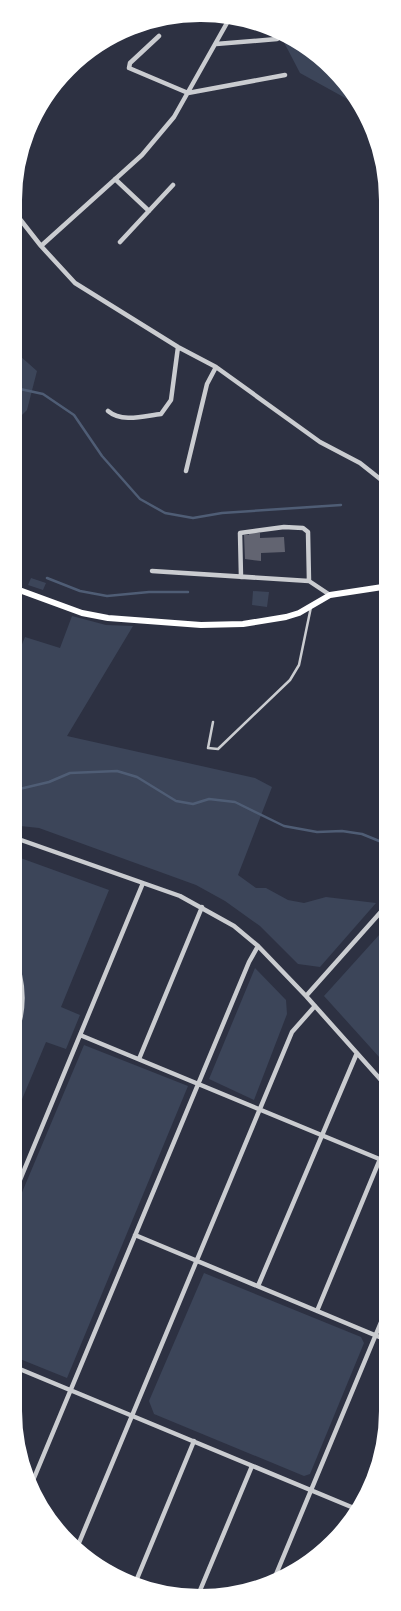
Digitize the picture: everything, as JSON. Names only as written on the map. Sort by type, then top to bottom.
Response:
[{"type":"main road","points":[[19,590],[82,613],[108,618],[201,625],[242,624],[286,617],[312,606],[330,595],[382,587]]},
{"type":"street","points":[[41,246],[142,155],[174,117],[228,21]]},
{"type":"street","points":[[159,36],[130,63],[129,68],[188,93],[285,76]]},
{"type":"street","points":[[216,44],[278,38]]},
{"type":"street","points":[[115,179],[149,211]]},
{"type":"street","points":[[120,242],[173,185]]},
{"type":"street","points":[[19,218],[41,246],[75,283],[178,347],[216,367],[320,442],[360,464],[382,481]]},
{"type":"street","points":[[108,411],[114,416],[123,418],[161,414],[171,400],[178,347]]},
{"type":"street","points":[[186,471],[207,384],[216,367]]},
{"type":"street","points":[[241,577],[240,533],[284,527],[303,528],[308,532],[309,581]]},
{"type":"street","points":[[152,571],[309,581],[330,595]]},
{"type":"street","points":[[19,840],[143,883],[202,907],[234,926],[258,946],[306,996],[382,1081]]},
{"type":"street","points":[[19,1182],[143,883]]},
{"type":"street","points":[[139,1059],[202,907]]},
{"type":"street","points":[[306,996],[382,911]]},
{"type":"street","points":[[33,1479],[197,1082],[249,962],[258,946]]},
{"type":"street","points":[[19,972],[23,1001],[19,1024]]},
{"type":"street","points":[[78,1545],[292,1032],[315,1006]]},
{"type":"street","points":[[80,1035],[322,1134],[380,1160],[317,1311]]},
{"type":"street","points":[[258,1286],[357,1053]]},
{"type":"street","points":[[135,1234],[382,1338]]},
{"type":"street","points":[[275,1576],[382,1321]]},
{"type":"street","points":[[19,1370],[354,1508]]},
{"type":"street","points":[[136,1580],[194,1441]]},
{"type":"street","points":[[199,1592],[252,1466]]},
{"type":"lane","points":[[214,722],[208,748],[218,750],[290,680],[299,665],[312,606]]},
{"type":"shaded area","points":[[281,37],[311,56],[329,72],[354,103],[300,73]]},
{"type":"shaded area","points":[[19,355],[37,371],[27,410],[19,418]]},
{"type":"shaded area","points":[[31,578],[46,583],[43,590],[28,585]]},
{"type":"shaded area","points":[[253,591],[269,592],[267,607],[252,605]]},
{"type":"shaded area","points":[[72,616],[106,625],[133,626],[67,736],[255,778],[272,787],[238,875],[256,888],[266,888],[288,900],[304,903],[326,897],[376,903],[320,967],[298,964],[260,926],[225,901],[196,885],[39,828],[19,826],[19,652],[25,637],[60,648]]},
{"type":"shaded area","points":[[19,857],[109,890],[61,1007],[80,1015],[66,1049],[46,1042],[19,1106]]},
{"type":"shaded area","points":[[382,932],[382,1060],[324,996]]},
{"type":"shaded area","points":[[255,968],[286,1000],[287,1014],[254,1100],[209,1079]]},
{"type":"shaded area","points":[[84,1045],[188,1086],[67,1378],[19,1359],[19,1200]]},
{"type":"shaded area","points":[[204,1273],[361,1337],[364,1343],[310,1474],[304,1476],[154,1414],[149,1401]]},
{"type":"building","points":[[249,533],[260,533],[260,538],[284,537],[285,552],[261,553],[261,561],[245,559],[244,535],[249,535]]},
{"type":"waterway","points":[[19,389],[43,394],[74,415],[102,456],[140,499],[165,513],[193,518],[222,513],[341,505]]},
{"type":"waterway","points":[[47,578],[80,591],[107,596],[149,592],[188,592]]},
{"type":"waterway","points":[[19,789],[49,782],[70,773],[117,771],[137,777],[176,801],[193,804],[209,799],[235,802],[284,826],[317,832],[342,831],[362,834],[382,842]]}]
